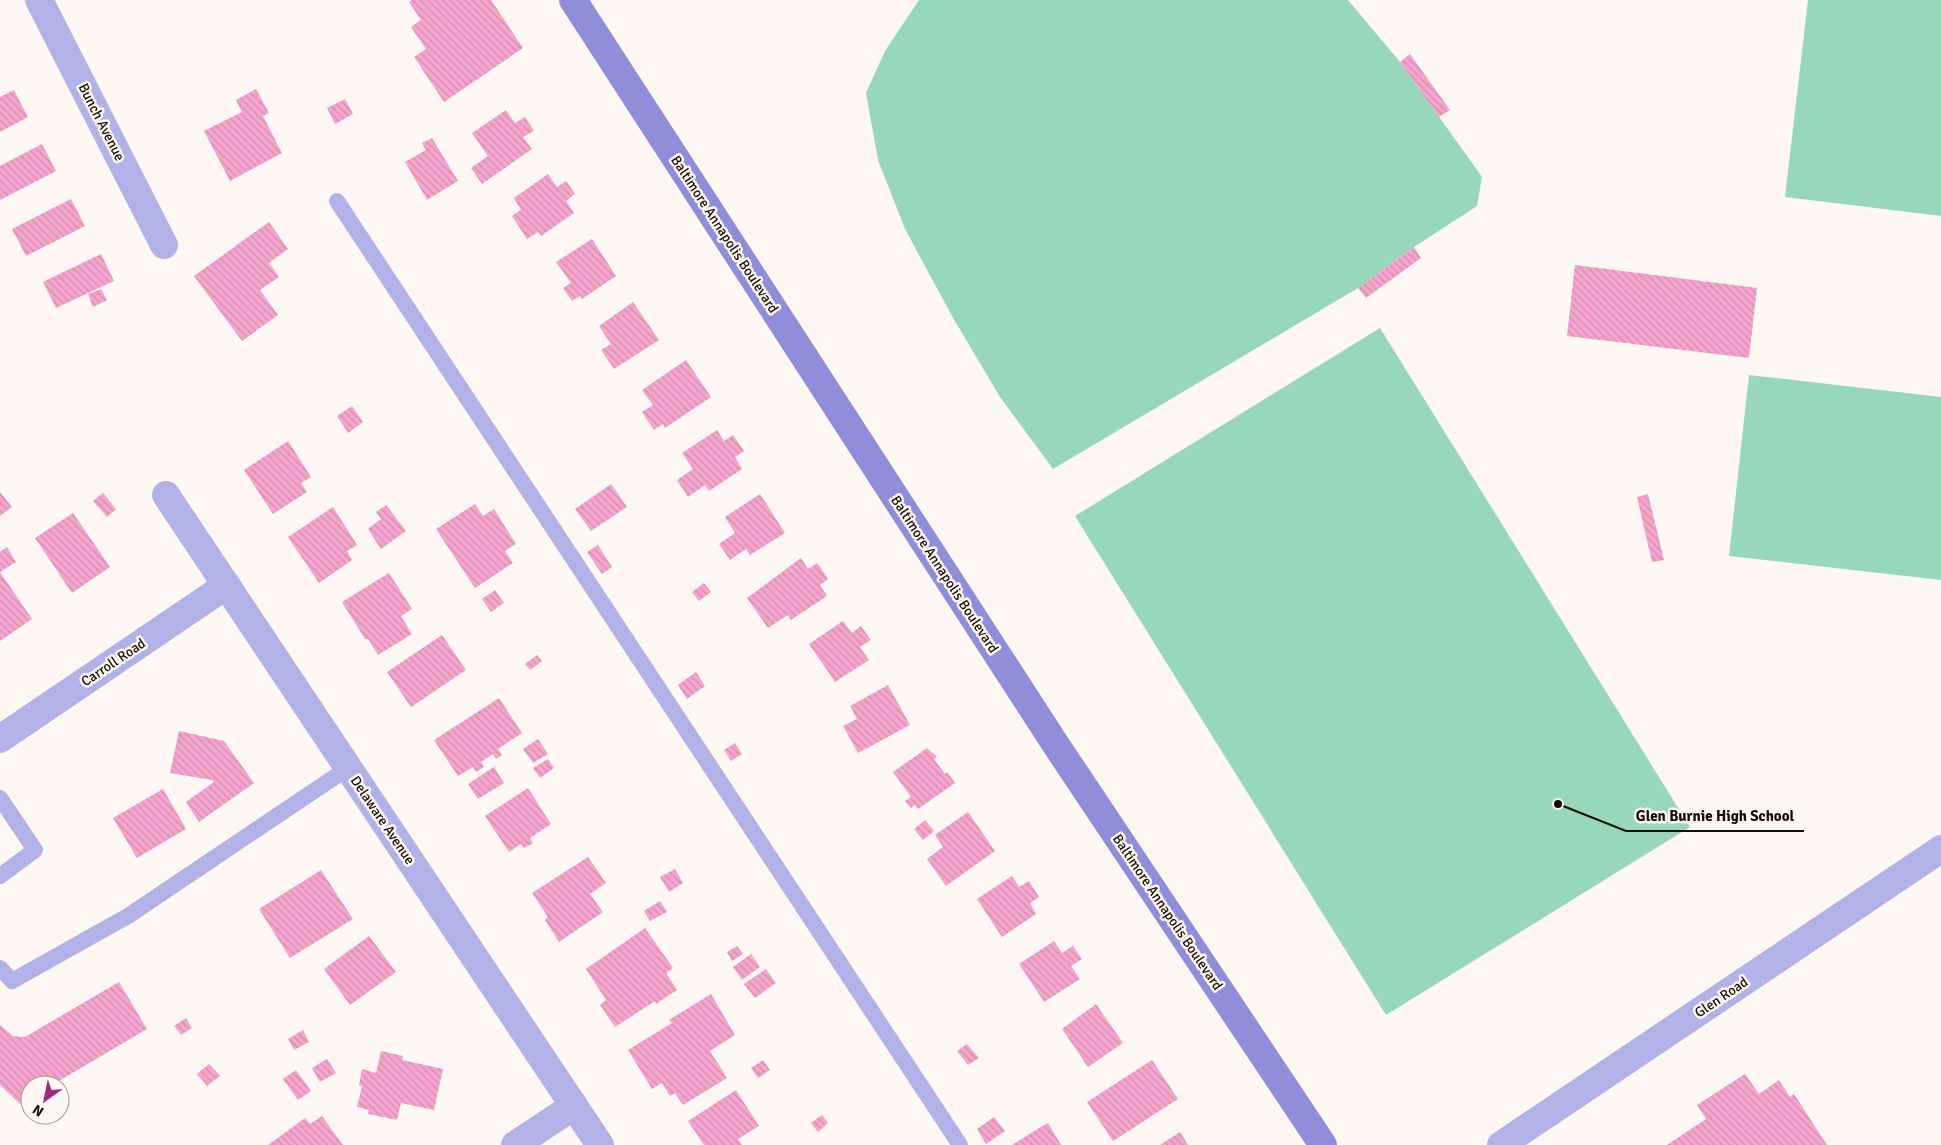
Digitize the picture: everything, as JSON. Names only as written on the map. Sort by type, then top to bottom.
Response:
[{"type":"main road","name":"Baltimore Annapolis Boulevard","points":[[573,0],[1056,745],[1323,1145]]},
{"type":"street","name":"Bunch Avenue","points":[[40,0],[164,245]]},
{"type":"street","name":"Delaware Avenue","points":[[166,495],[600,1145]]},
{"type":"street","name":"Carroll Road","points":[[0,739],[226,585]]},
{"type":"street","name":"Glen Road","points":[[1501,1145],[1941,849]]},
{"type":"street","points":[[515,1145],[574,1106]]},
{"type":"lane","points":[[337,201],[960,1145]]},
{"type":"lane","points":[[0,968],[12,981],[128,916],[348,768]]},
{"type":"lane","points":[[0,798],[35,850],[0,876]]},
{"type":"green space","points":[[919,0],[1348,0],[1400,62],[1482,177],[1477,206],[1414,247],[1358,288],[1053,469],[1000,397],[952,316],[905,229],[878,160],[866,93],[885,51]]},
{"type":"green space","points":[[1808,0],[1941,0],[1941,216],[1785,197]]},
{"type":"green space","points":[[1380,328],[1690,827],[1386,1015],[1075,516]]},
{"type":"green space","points":[[1749,375],[1941,397],[1941,580],[1729,556]]},
{"type":"building","points":[[412,0],[491,0],[523,48],[444,102],[414,57],[426,49],[411,27],[421,20],[409,2]]},
{"type":"building","points":[[1410,54],[1450,110],[1439,117],[1400,62]]},
{"type":"building","points":[[256,89],[269,113],[263,116],[282,153],[230,181],[204,131],[242,112],[236,100]]},
{"type":"building","points":[[14,90],[28,117],[0,132],[0,97]]},
{"type":"building","points":[[345,99],[353,114],[335,124],[327,108]]},
{"type":"building","points":[[506,110],[515,123],[525,117],[534,131],[523,137],[532,149],[482,184],[471,168],[488,156],[472,133]]},
{"type":"building","points":[[432,138],[458,181],[427,200],[405,162],[426,150],[422,143]]},
{"type":"building","points":[[42,144],[56,171],[0,200],[0,166]]},
{"type":"building","points":[[548,174],[557,187],[566,181],[575,194],[566,201],[574,213],[541,236],[538,232],[527,239],[512,216],[521,210],[514,198]]},
{"type":"building","points":[[71,199],[85,226],[26,256],[12,229]]},
{"type":"building","points":[[269,222],[288,249],[269,263],[279,277],[260,290],[278,315],[242,341],[194,276]]},
{"type":"building","points":[[592,239],[616,276],[582,299],[580,296],[572,301],[563,288],[571,283],[556,262]]},
{"type":"building","points":[[1414,247],[1421,258],[1366,298],[1358,288]]},
{"type":"building","points":[[101,254],[114,281],[56,308],[43,282]]},
{"type":"building","points":[[1575,265],[1757,288],[1749,358],[1567,336]]},
{"type":"building","points":[[101,289],[107,300],[93,307],[88,294]]},
{"type":"building","points":[[633,302],[659,340],[614,369],[601,350],[611,344],[599,326]]},
{"type":"building","points":[[686,360],[711,397],[665,428],[663,424],[654,430],[642,412],[653,405],[642,390]]},
{"type":"building","points":[[352,406],[363,422],[348,433],[337,416]]},
{"type":"building","points":[[717,430],[724,441],[733,435],[744,451],[735,457],[742,469],[709,491],[705,485],[688,497],[677,480],[693,469],[682,453]]},
{"type":"building","points":[[288,441],[311,477],[301,483],[307,492],[273,514],[244,470]]},
{"type":"building","points":[[611,484],[627,507],[591,531],[575,509]]},
{"type":"building","points":[[0,492],[12,507],[0,516]]},
{"type":"building","points":[[103,493],[116,509],[107,517],[93,501]]},
{"type":"building","points":[[760,494],[785,533],[750,555],[746,549],[730,560],[719,544],[735,533],[725,517]]},
{"type":"building","points":[[1648,494],[1664,560],[1652,562],[1637,497]]},
{"type":"building","points":[[475,504],[483,516],[494,509],[516,544],[505,551],[513,563],[475,588],[436,529]]},
{"type":"building","points":[[386,505],[406,531],[381,549],[368,529],[381,519],[376,512]]},
{"type":"building","points":[[333,507],[357,545],[347,551],[352,560],[319,583],[288,537]]},
{"type":"building","points":[[73,513],[110,567],[72,593],[35,538]]},
{"type":"building","points":[[598,545],[612,567],[602,574],[587,552]]},
{"type":"building","points":[[7,547],[16,562],[0,572],[0,552]]},
{"type":"building","points":[[801,558],[808,569],[817,563],[821,568],[828,579],[820,585],[827,596],[791,620],[788,615],[768,628],[747,598]]},
{"type":"building","points":[[0,572],[32,619],[0,641]]},
{"type":"building","points":[[389,573],[412,609],[401,616],[412,634],[378,655],[368,639],[365,639],[342,602]]},
{"type":"building","points":[[704,583],[711,592],[699,601],[692,592]]},
{"type":"building","points":[[495,590],[504,603],[491,612],[482,599]]},
{"type":"building","points":[[843,621],[852,633],[861,626],[871,640],[860,647],[869,660],[835,682],[809,644]]},
{"type":"building","points":[[442,635],[466,670],[411,707],[387,672]]},
{"type":"building","points":[[537,655],[542,661],[530,670],[525,664]]},
{"type":"building","points":[[696,672],[705,686],[687,699],[678,685]]},
{"type":"building","points":[[888,685],[910,725],[858,753],[843,726],[857,719],[850,706]]},
{"type":"building","points":[[499,698],[522,733],[498,749],[502,755],[496,759],[493,754],[481,762],[484,767],[476,772],[473,767],[458,776],[434,740]]},
{"type":"building","points":[[179,731],[224,741],[254,783],[199,822],[186,802],[214,782],[212,780],[170,773]]},
{"type":"building","points":[[538,739],[548,754],[533,763],[523,749]]},
{"type":"building","points":[[735,743],[742,754],[731,761],[724,750]]},
{"type":"building","points":[[927,748],[937,757],[934,759],[945,774],[947,772],[955,783],[918,809],[915,805],[911,808],[905,801],[911,797],[893,772]]},
{"type":"building","points":[[548,759],[554,768],[540,778],[533,768]]},
{"type":"building","points":[[494,767],[504,783],[478,799],[468,784]]},
{"type":"building","points":[[528,788],[551,824],[530,838],[533,843],[524,848],[521,844],[509,852],[485,816]]},
{"type":"building","points":[[163,789],[186,829],[137,858],[113,818]]},
{"type":"building","points":[[968,812],[995,851],[946,886],[927,859],[943,847],[935,835]]},
{"type":"building","points":[[925,820],[934,831],[923,840],[914,829]]},
{"type":"building","points":[[588,857],[606,883],[590,894],[603,912],[559,942],[545,920],[548,917],[532,893]]},
{"type":"building","points":[[675,869],[683,883],[669,892],[660,877]]},
{"type":"building","points":[[321,870],[353,919],[290,958],[259,909]]},
{"type":"building","points":[[1012,876],[1019,887],[1029,881],[1039,897],[1030,903],[1036,914],[1002,937],[977,899]]},
{"type":"building","points":[[660,901],[667,912],[650,921],[644,911]]},
{"type":"building","points":[[645,928],[673,968],[666,973],[677,990],[656,1004],[655,1001],[615,1027],[600,1005],[606,1000],[586,969]]},
{"type":"building","points":[[369,936],[396,972],[350,1005],[324,969]]},
{"type":"building","points":[[1054,941],[1062,953],[1073,946],[1082,959],[1071,966],[1080,979],[1044,1002],[1019,964]]},
{"type":"building","points":[[737,946],[743,954],[732,961],[727,952]]},
{"type":"building","points":[[751,954],[760,967],[742,980],[733,967]]},
{"type":"building","points":[[766,969],[776,983],[755,998],[744,984]]},
{"type":"building","points":[[119,982],[147,1029],[69,1075],[20,1075],[20,1104],[0,1085],[0,1025],[13,1036],[25,1037]]},
{"type":"building","points":[[711,994],[735,1035],[710,1051],[727,1078],[683,1105],[675,1093],[670,1096],[662,1083],[652,1089],[628,1050],[672,1023],[669,1020]]},
{"type":"building","points":[[1096,1004],[1123,1043],[1088,1067],[1062,1029]]},
{"type":"building","points":[[186,1018],[192,1028],[181,1035],[174,1026]]},
{"type":"building","points":[[303,1030],[309,1042],[294,1050],[288,1039]]},
{"type":"building","points":[[967,1044],[979,1058],[968,1065],[957,1051]]},
{"type":"building","points":[[381,1051],[403,1056],[402,1060],[443,1069],[434,1110],[401,1103],[397,1120],[368,1114],[369,1110],[357,1107],[362,1086],[359,1085],[362,1069],[376,1073]]},
{"type":"building","points":[[327,1059],[336,1073],[320,1082],[312,1068]]},
{"type":"building","points":[[763,1060],[770,1070],[758,1078],[751,1068]]},
{"type":"building","points":[[1152,1060],[1178,1099],[1113,1141],[1087,1102]]},
{"type":"building","points":[[209,1064],[220,1076],[207,1086],[197,1074]]},
{"type":"building","points":[[296,1070],[311,1091],[298,1100],[283,1079]]},
{"type":"building","points":[[1745,1074],[1759,1094],[1779,1080],[1790,1097],[1794,1094],[1827,1145],[1667,1145],[1706,1119],[1697,1105]]},
{"type":"building","points":[[736,1090],[759,1126],[738,1139],[742,1145],[704,1145],[688,1121]]},
{"type":"building","points":[[822,1115],[828,1123],[818,1132],[811,1123]]},
{"type":"building","points":[[322,1116],[343,1145],[268,1145],[305,1118],[310,1124]]},
{"type":"building","points":[[994,1117],[1005,1131],[986,1144],[977,1129]]},
{"type":"building","points":[[1048,1123],[1061,1145],[1012,1145],[1041,1127]]},
{"type":"building","points":[[1180,1132],[1188,1145],[1160,1145]]},
{"type":"place","name":"Glen Burnie High School","points":[[1558,804]]}]
